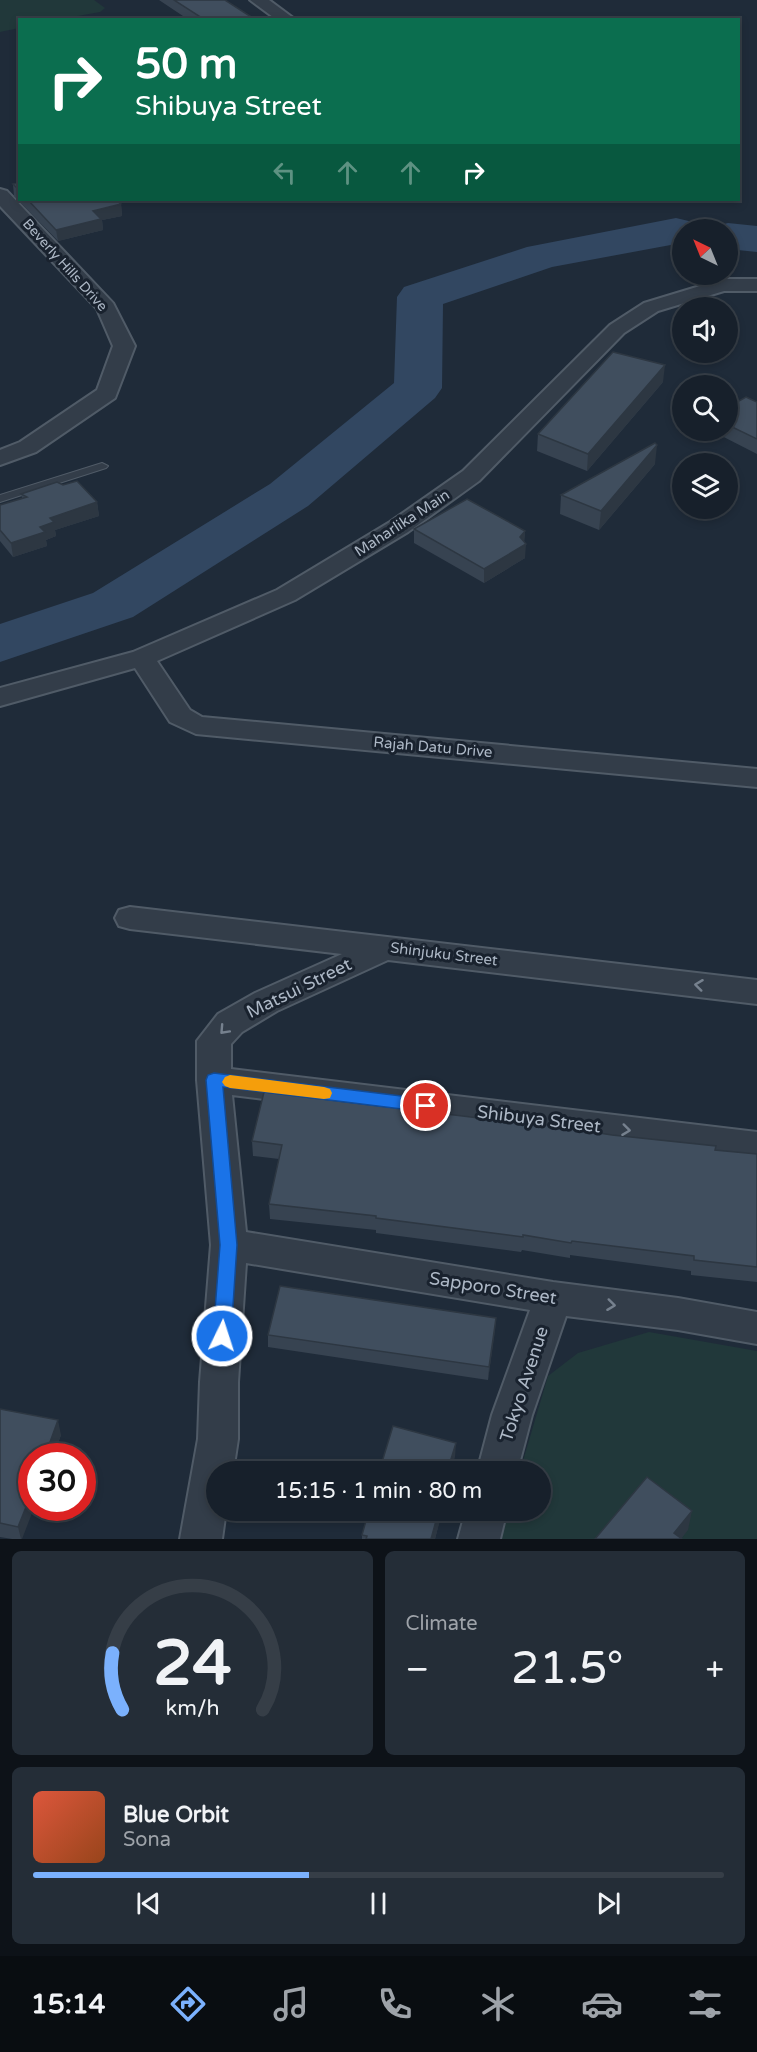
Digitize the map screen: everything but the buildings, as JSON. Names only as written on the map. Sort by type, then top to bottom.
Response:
[{"type":"street","points":[[258,0],[285,18]]},
{"type":"street","name":"Beverly Hills Drive","points":[[0,195],[106,307],[124,346],[107,393],[28,447],[0,458]]},
{"type":"street","name":"Maharlika Main","points":[[0,697],[142,658],[286,595],[399,527],[471,476],[617,329],[651,307],[723,285],[757,285]]},
{"type":"street","name":"Rajah Datu Drive","points":[[142,658],[180,717],[196,725],[757,778]]},
{"type":"street","name":"Shinjuku Street","points":[[130,918],[757,992]]},
{"type":"street","name":"Matsui Street","points":[[201,1539],[218,1439],[219,1382],[229,1245],[214,1080],[214,1041],[230,1023],[319,976],[388,947]]},
{"type":"street","name":"Shibuya Street","points":[[214,1080],[757,1146]]},
{"type":"street","name":"Sapporo Street","points":[[229,1245],[553,1298],[678,1314],[757,1328]]},
{"type":"street","name":"Tokyo Avenue","points":[[500,1461],[512,1416],[553,1298]]},
{"type":"street","points":[[479,1539],[484,1521]]},
{"type":"lane","points":[[0,499],[102,466]]},
{"type":"green space","points":[[0,0],[94,0],[105,8],[100,12],[67,18],[18,18],[18,28],[0,32]]},
{"type":"green space","points":[[649,1332],[757,1351],[757,1539],[501,1539],[506,1521],[551,1521],[551,1461],[523,1461],[548,1376],[578,1353]]},
{"type":"waterway","points":[[0,644],[113,605],[289,495],[418,388],[420,297],[543,256],[672,232]]},
{"type":"waterway","points":[[738,237],[757,239]]},
{"type":"slow traffic","points":[[230,1082],[324,1093]]},
{"type":"route","points":[[222,1336],[229,1245],[214,1080],[426,1106]]}]
